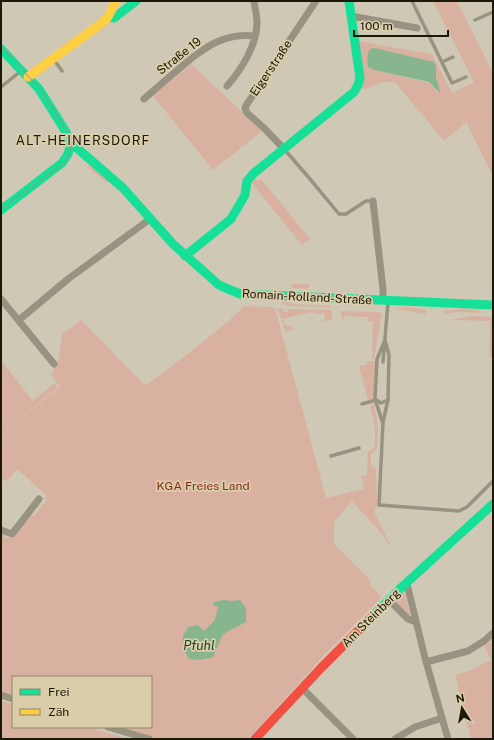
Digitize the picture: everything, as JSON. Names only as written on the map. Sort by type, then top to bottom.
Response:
[{"type":"main road","points":[[25,74],[53,59],[103,22],[108,17],[116,1]]},
{"type":"main road","points":[[108,17],[114,18],[136,1]]},
{"type":"main road","points":[[185,256],[231,219],[245,195],[247,181],[254,173],[357,88],[360,78],[350,1]]},
{"type":"main road","points":[[1,49],[39,89],[66,132],[70,144],[68,154],[62,163],[1,210]]},
{"type":"main road","name":"Romain-Rolland-Straße","points":[[70,144],[78,149],[123,188],[185,256],[219,285],[234,292],[240,294],[274,296],[493,304]]},
{"type":"main road","name":"Am Steinberg","points":[[255,739],[321,668],[388,600],[493,504]]},
{"type":"street","points":[[227,86],[247,58],[255,36],[257,24],[254,1]]},
{"type":"street","name":"Eigerstraße","points":[[284,149],[247,113],[245,108],[316,1]]},
{"type":"street","points":[[351,16],[417,28]]},
{"type":"street","name":"Straße 19","points":[[144,99],[202,50],[222,40],[248,35],[255,36]]},
{"type":"street","points":[[373,200],[383,290],[386,301]]},
{"type":"street","points":[[19,320],[68,279],[150,219]]},
{"type":"street","points":[[1,299],[54,364]]},
{"type":"street","points":[[1,530],[12,534],[39,499]]},
{"type":"street","points":[[406,584],[448,739]]},
{"type":"street","points":[[388,600],[408,619],[416,622]]},
{"type":"street","points":[[426,662],[468,651],[484,641],[493,633]]},
{"type":"street","points":[[302,688],[353,739]]},
{"type":"street","points":[[1,695],[12,699]]},
{"type":"street","points":[[395,739],[415,727],[442,718]]},
{"type":"street","points":[[111,728],[149,739]]},
{"type":"lane","points":[[412,1],[452,83],[466,77]]},
{"type":"lane","points":[[476,20],[493,12]]},
{"type":"lane","points":[[442,62],[453,57]]},
{"type":"lane","points":[[53,59],[62,71]]},
{"type":"lane","points":[[1,87],[25,74]]},
{"type":"lane","name":"Eigerstraße","points":[[284,149],[339,214],[346,214],[366,200],[373,200]]},
{"type":"lane","points":[[383,362],[386,301]]},
{"type":"lane","points":[[383,422],[376,400],[377,359],[385,340]]},
{"type":"lane","points":[[385,340],[389,355],[388,400],[383,422],[379,506],[459,511],[467,507],[493,481]]},
{"type":"lane","points":[[362,404],[376,400],[381,403],[388,400]]},
{"type":"lane","points":[[331,456],[359,448]]},
{"type":"green space","points":[[433,1],[457,1],[493,73],[493,176],[466,122],[444,141],[395,82],[383,82],[363,90],[358,41],[432,54],[452,93],[474,82]],"holes":[[[436,66],[437,91],[429,83],[374,70],[368,67]]]},
{"type":"green space","points":[[191,64],[262,131],[213,170],[153,96]]},
{"type":"green space","points":[[89,165],[112,182],[107,183],[87,167]]},
{"type":"green space","points":[[254,180],[262,180],[310,239],[302,245],[251,182]]},
{"type":"green space","points":[[292,284],[309,284],[309,289],[292,288]]},
{"type":"green space","points":[[280,302],[331,306],[331,307],[288,306]]},
{"type":"green space","name":"KGA Freies Land","points":[[245,306],[275,308],[326,498],[364,489],[361,476],[367,475],[368,452],[375,447],[375,427],[370,405],[374,404],[378,428],[377,449],[371,454],[371,465],[376,469],[377,506],[374,512],[391,548],[383,535],[352,501],[334,522],[334,544],[371,581],[369,584],[382,597],[323,656],[248,739],[157,739],[120,728],[152,728],[152,676],[12,676],[12,696],[1,692],[1,532],[3,533],[4,537],[11,538],[14,536],[30,514],[34,516],[47,500],[45,498],[47,496],[17,469],[7,481],[1,479],[1,435],[60,387],[51,375],[59,358],[62,334],[81,320],[143,383],[147,385],[218,330]]},
{"type":"green space","points":[[403,307],[426,310],[426,314],[397,309]]},
{"type":"green space","points":[[276,308],[283,309],[283,312],[288,312],[288,309],[331,310],[333,319],[321,322],[325,320],[324,313],[319,314],[310,312],[283,319],[285,326],[291,325],[293,330],[285,332],[280,315]]},
{"type":"green space","points":[[462,309],[479,310],[479,313],[457,312],[444,314],[444,311]]},
{"type":"green space","points":[[340,311],[378,312],[382,314],[374,359],[372,359],[373,322],[368,321],[368,317],[345,316],[343,320]]},
{"type":"green space","points":[[471,316],[493,317],[493,355],[491,358],[489,358],[490,321],[451,320]]},
{"type":"green space","points":[[1,360],[33,401],[55,383],[58,387],[1,435]]},
{"type":"green space","points":[[367,361],[375,361],[374,399],[368,400],[359,365],[366,365]]},
{"type":"green space","points":[[402,592],[405,594],[410,614],[408,616],[393,602]]},
{"type":"green space","points":[[493,639],[493,739],[471,739],[455,675],[471,670],[491,660],[484,646]]},
{"type":"green space","points":[[1,701],[12,704],[12,728],[91,728],[128,739],[1,739]]},
{"type":"water","points":[[374,48],[434,62],[436,66],[436,78],[440,91],[439,92],[429,82],[374,70],[368,67],[368,53],[370,49]]},
{"type":"water","name":"Pfuhl","points":[[240,600],[246,608],[246,622],[223,634],[213,657],[200,660],[189,659],[183,649],[183,636],[188,627],[198,625],[204,631],[215,620],[218,607],[213,605],[213,602]]},
{"type":"tram line","points":[[1,47],[41,90],[68,133],[71,145],[66,161],[63,164],[1,209]]},
{"type":"traffic: fast","points":[[108,17],[114,18],[136,1]]},
{"type":"traffic: fast","points":[[185,256],[231,219],[245,195],[247,181],[254,173],[354,92],[360,78],[349,1]]},
{"type":"traffic: fast","points":[[1,49],[39,89],[66,132],[70,147],[68,154],[62,163],[1,210]]},
{"type":"traffic: fast","points":[[70,144],[78,149],[123,188],[173,244],[219,285],[240,294],[493,305]]},
{"type":"traffic: fast","points":[[374,615],[403,586],[493,504]]},
{"type":"traffic: slow","points":[[28,77],[103,22],[108,17],[116,1]]},
{"type":"traffic: jam","points":[[255,739],[321,668],[374,615]]},
{"type":"district","name":"ALT-HEINERSDORF","points":[[83,140]]}]
